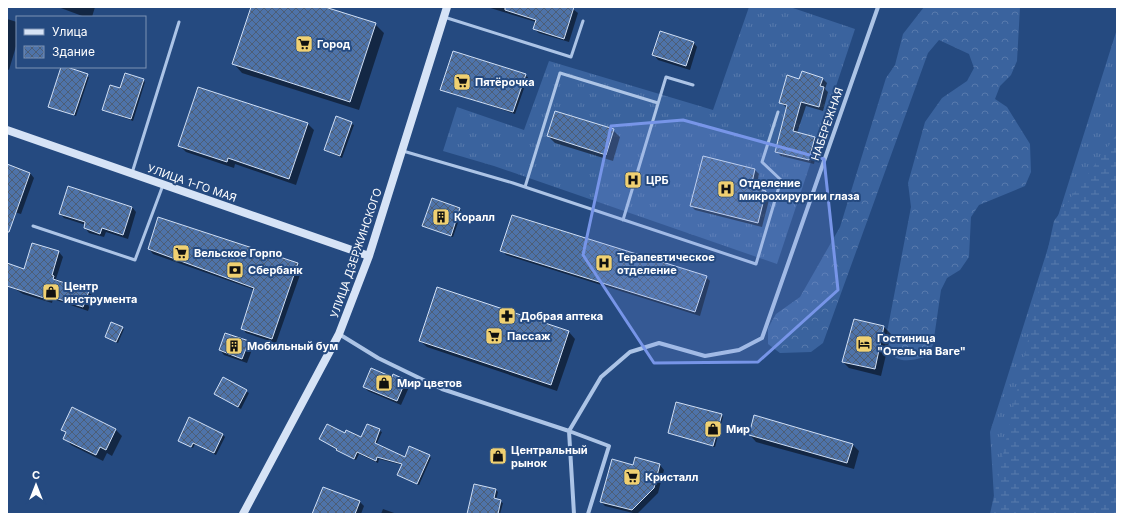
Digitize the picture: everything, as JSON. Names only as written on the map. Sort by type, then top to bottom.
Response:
[{"type":"main road","name":"УЛИЦА ДЗЕРЖИНСКОГО","points":[[243,514],[339,334],[369,256],[447,7]]},
{"type":"main road","name":"УЛИЦА 1-ГО МАЯ","points":[[7,130],[369,256]]},
{"type":"street","name":"НАБЕРЕЖНАЯ","points":[[569,431],[601,377],[630,352],[658,343],[705,356],[739,350],[762,338],[878,7]]},
{"type":"street","points":[[339,334],[378,358],[442,388],[609,446],[588,514]]},
{"type":"street","points":[[569,431],[574,514]]},
{"type":"lane","points":[[444,17],[571,57],[583,21]]},
{"type":"lane","points":[[132,173],[179,22]]},
{"type":"lane","points":[[525,187],[560,73],[658,103]]},
{"type":"lane","points":[[623,220],[666,77],[693,85]]},
{"type":"lane","points":[[403,151],[525,187],[756,264],[781,180],[762,162],[778,112]]},
{"type":"lane","points":[[32,226],[135,260],[163,184]]},
{"type":"highlighted area","points":[[683,120],[824,159],[838,290],[758,362],[654,363],[583,255],[611,126]]},
{"type":"green space","name":"ЦРБ","points":[[749,7],[790,7],[855,29],[777,264],[494,166],[443,151],[457,107],[524,130],[549,61],[713,110]]},
{"type":"green space","points":[[924,7],[1020,7],[1017,61],[1011,75],[1000,86],[995,99],[1007,107],[1030,144],[1031,172],[1025,186],[979,205],[971,217],[969,257],[960,270],[947,278],[941,290],[933,345],[925,357],[913,360],[903,360],[898,359],[889,353],[884,348],[911,207],[908,183],[925,122],[942,98],[967,81],[974,68],[969,54],[939,40],[928,53],[823,343],[811,352],[780,353],[768,344],[768,328],[776,314],[800,297],[840,227],[886,78],[895,65],[903,34]]},
{"type":"green space","points":[[1117,29],[1117,514],[995,514],[990,432]]},
{"type":"green space","points":[[1117,134],[1117,514],[990,514],[1054,221]]},
{"type":"building","name":"Город","points":[[251,7],[325,7],[376,23],[350,102],[232,64]]},
{"type":"building","points":[[505,7],[574,7],[564,39],[533,29],[536,20],[505,10]]},
{"type":"building","points":[[660,31],[694,42],[686,66],[652,55]]},
{"type":"building","points":[[453,51],[526,74],[513,112],[440,90]]},
{"type":"building","points":[[61,68],[70,68],[88,74],[74,115],[48,107]]},
{"type":"building","points":[[802,71],[823,78],[820,86],[824,87],[819,107],[801,102],[793,131],[815,137],[809,160],[775,152],[787,105],[779,103],[787,75],[799,79]]},
{"type":"building","points":[[125,73],[144,79],[131,119],[102,110],[110,85],[120,88]]},
{"type":"building","points":[[198,87],[308,123],[289,179],[228,158],[227,162],[178,146]]},
{"type":"building","points":[[555,111],[614,129],[606,155],[547,136]]},
{"type":"building","points":[[336,116],[352,122],[340,156],[324,150]]},
{"type":"building","name":"Отделение микрохирургии глаза","points":[[703,156],[755,169],[751,187],[766,191],[758,223],[690,206]]},
{"type":"building","points":[[7,164],[30,173],[9,232],[7,232]]},
{"type":"building","points":[[68,186],[132,207],[123,235],[102,228],[100,234],[84,228],[85,222],[59,214]]},
{"type":"building","name":"Коралл","points":[[432,198],[460,208],[451,236],[422,226]]},
{"type":"building","name":"Терапевтическое отделение","points":[[512,215],[707,276],[695,312],[500,251]]},
{"type":"building","points":[[158,217],[298,263],[272,339],[241,329],[254,288],[148,249]]},
{"type":"building","points":[[32,243],[59,251],[52,275],[54,276],[53,279],[89,291],[83,307],[49,296],[47,299],[7,286],[7,263],[24,269]]},
{"type":"building","name":"Пассаж","points":[[437,287],[569,331],[551,385],[419,341]]},
{"type":"building","name":"Гостиница \"Отель на Ваге\"","points":[[854,319],[884,326],[875,369],[842,362]]},
{"type":"building","points":[[111,322],[123,327],[116,342],[105,337]]},
{"type":"building","name":"Мобильный бум","points":[[225,333],[249,341],[242,359],[219,350]]},
{"type":"building","name":"Мир цветов","points":[[371,368],[392,377],[393,374],[406,380],[397,401],[363,387]]},
{"type":"building","points":[[223,377],[247,390],[238,407],[214,394]]},
{"type":"building","points":[[676,402],[722,414],[713,446],[668,433]]},
{"type":"building","points":[[72,407],[116,429],[106,450],[100,447],[96,455],[63,439],[66,432],[61,430]]},
{"type":"building","points":[[754,415],[853,444],[847,463],[749,435]]},
{"type":"building","points":[[189,417],[223,434],[214,453],[193,443],[191,447],[178,441]]},
{"type":"building","points":[[327,424],[345,433],[346,430],[361,437],[367,424],[380,429],[375,443],[405,457],[409,446],[430,455],[417,484],[397,475],[402,464],[377,457],[376,461],[357,452],[354,459],[319,439]]},
{"type":"building","name":"Кристалл","points":[[635,457],[660,464],[654,488],[632,510],[600,502],[612,459],[633,465]]},
{"type":"building","points":[[474,484],[496,489],[494,498],[501,500],[498,514],[467,514]]},
{"type":"building","points":[[323,487],[360,501],[355,514],[312,514]]},
{"type":"place","name":"Город","points":[[304,44]]},
{"type":"place","name":"Пятёрочка","points":[[462,82]]},
{"type":"place","name":"ЦРБ","points":[[633,180]]},
{"type":"place","name":"Отделение микрохирургии глаза","points":[[726,189]]},
{"type":"place","name":"Коралл","points":[[441,217]]},
{"type":"place","name":"Вельское Горпо","points":[[181,253]]},
{"type":"place","name":"Терапевтическое отделение","points":[[604,263]]},
{"type":"place","name":"Сбербанк","points":[[235,270]]},
{"type":"place","name":"Центр инструмента","points":[[51,292]]},
{"type":"place","name":"Добрая аптека","points":[[507,316]]},
{"type":"place","name":"Пассаж","points":[[494,336]]},
{"type":"place","name":"Гостиница \"Отель на Ваге\"","points":[[864,344]]},
{"type":"place","name":"Мобильный бум","points":[[234,346]]},
{"type":"place","name":"Мир цветов","points":[[384,383]]},
{"type":"place","name":"Мир","points":[[713,429]]},
{"type":"place","name":"Центральный рынок","points":[[498,456]]},
{"type":"place","name":"Кристалл","points":[[632,477]]}]
